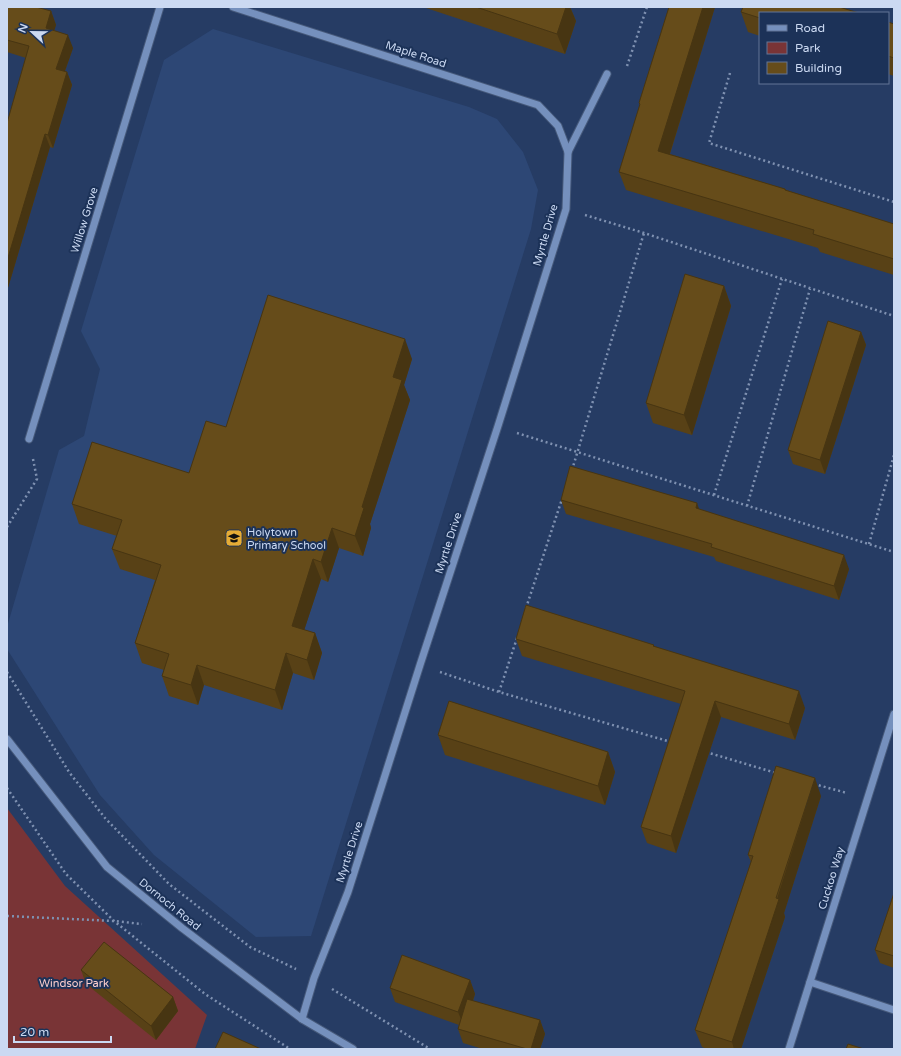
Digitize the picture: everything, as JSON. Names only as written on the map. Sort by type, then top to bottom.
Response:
[{"type":"street","name":"Willow Grove","points":[[29,439],[160,7]]},
{"type":"street","name":"Maple Road","points":[[233,7],[538,105],[558,126],[568,152]]},
{"type":"street","name":"Myrtle Drive","points":[[302,1019],[314,978],[348,892],[498,426],[566,209],[568,152],[607,74]]},
{"type":"street","name":"Cuckoo Way","points":[[789,1049],[894,714]]},
{"type":"street","name":"Dornoch Road","points":[[7,739],[107,867],[182,928],[302,1019],[353,1049]]},
{"type":"street","points":[[810,982],[894,1010]]},
{"type":"path","points":[[607,74],[626,68],[647,7]]},
{"type":"path","points":[[730,73],[709,143],[894,202]]},
{"type":"path","points":[[566,209],[644,233],[894,316]]},
{"type":"path","points":[[570,475],[644,233]]},
{"type":"path","points":[[714,495],[782,279]]},
{"type":"path","points":[[747,506],[810,289]]},
{"type":"path","points":[[498,426],[894,552]]},
{"type":"path","points":[[7,527],[37,479],[29,439]]},
{"type":"path","points":[[869,544],[894,455]]},
{"type":"path","points":[[526,610],[563,497]]},
{"type":"path","points":[[499,692],[519,632]]},
{"type":"path","points":[[420,665],[499,692],[675,743]]},
{"type":"path","points":[[7,672],[69,772],[105,818],[169,884],[250,947],[314,978],[430,1049]]},
{"type":"path","points":[[698,750],[783,775]]},
{"type":"path","points":[[813,784],[867,799]]},
{"type":"path","points":[[7,788],[66,874],[114,921],[205,994],[290,1049]]},
{"type":"path","points":[[7,916],[114,921],[144,924]]},
{"type":"shaded area","name":"Holytown Primary School","points":[[213,29],[469,107],[497,119],[523,152],[538,190],[531,229],[311,936],[256,937],[154,855],[100,795],[7,649],[7,627],[59,450],[84,436],[100,369],[81,331],[164,60]]},
{"type":"green space","name":"Windsor Park","points":[[7,808],[65,886],[207,1015],[195,1049],[7,1049]]},
{"type":"building","points":[[7,7],[36,7],[51,11],[46,28],[68,35],[56,69],[67,72],[48,135],[45,134],[7,261],[7,123],[29,46],[7,40]]},
{"type":"building","points":[[476,7],[566,7],[557,34]]},
{"type":"building","points":[[669,7],[703,7],[658,151],[785,189],[894,224],[894,259],[813,234],[814,230],[619,172]]},
{"type":"building","points":[[743,7],[839,7],[856,12],[759,12],[759,18],[741,12]]},
{"type":"building","points":[[889,22],[894,24],[894,58],[889,56]]},
{"type":"building","points":[[685,274],[724,286],[684,415],[646,403]]},
{"type":"building","points":[[268,295],[405,339],[393,377],[402,380],[362,507],[364,508],[355,536],[332,528],[321,562],[313,559],[292,626],[315,633],[307,660],[286,653],[275,690],[197,665],[191,685],[162,676],[169,654],[135,643],[161,565],[112,549],[122,520],[72,504],[92,442],[189,473],[206,421],[226,427]]},
{"type":"building","points":[[828,321],[861,332],[820,460],[788,450]]},
{"type":"building","points":[[570,466],[697,503],[696,508],[844,555],[834,586],[711,547],[712,544],[561,500]]},
{"type":"building","points":[[526,605],[799,691],[789,724],[715,701],[671,836],[641,827],[685,691],[516,639]]},
{"type":"building","points":[[449,701],[608,752],[598,786],[438,735]]},
{"type":"building","points":[[776,766],[815,778],[776,898],[779,899],[732,1042],[695,1030],[753,856],[748,855]]},
{"type":"building","points":[[894,893],[894,956],[875,950]]},
{"type":"building","points":[[104,942],[173,997],[151,1026],[81,970]]},
{"type":"building","points":[[402,955],[470,980],[458,1012],[390,988]]},
{"type":"building","points":[[467,999],[540,1020],[531,1049],[458,1029]]},
{"type":"building","points":[[223,1032],[261,1049],[215,1049]]},
{"type":"building","points":[[848,1044],[864,1049],[846,1049]]},
{"type":"place","name":"Holytown Primary School","points":[[234,538]]}]
